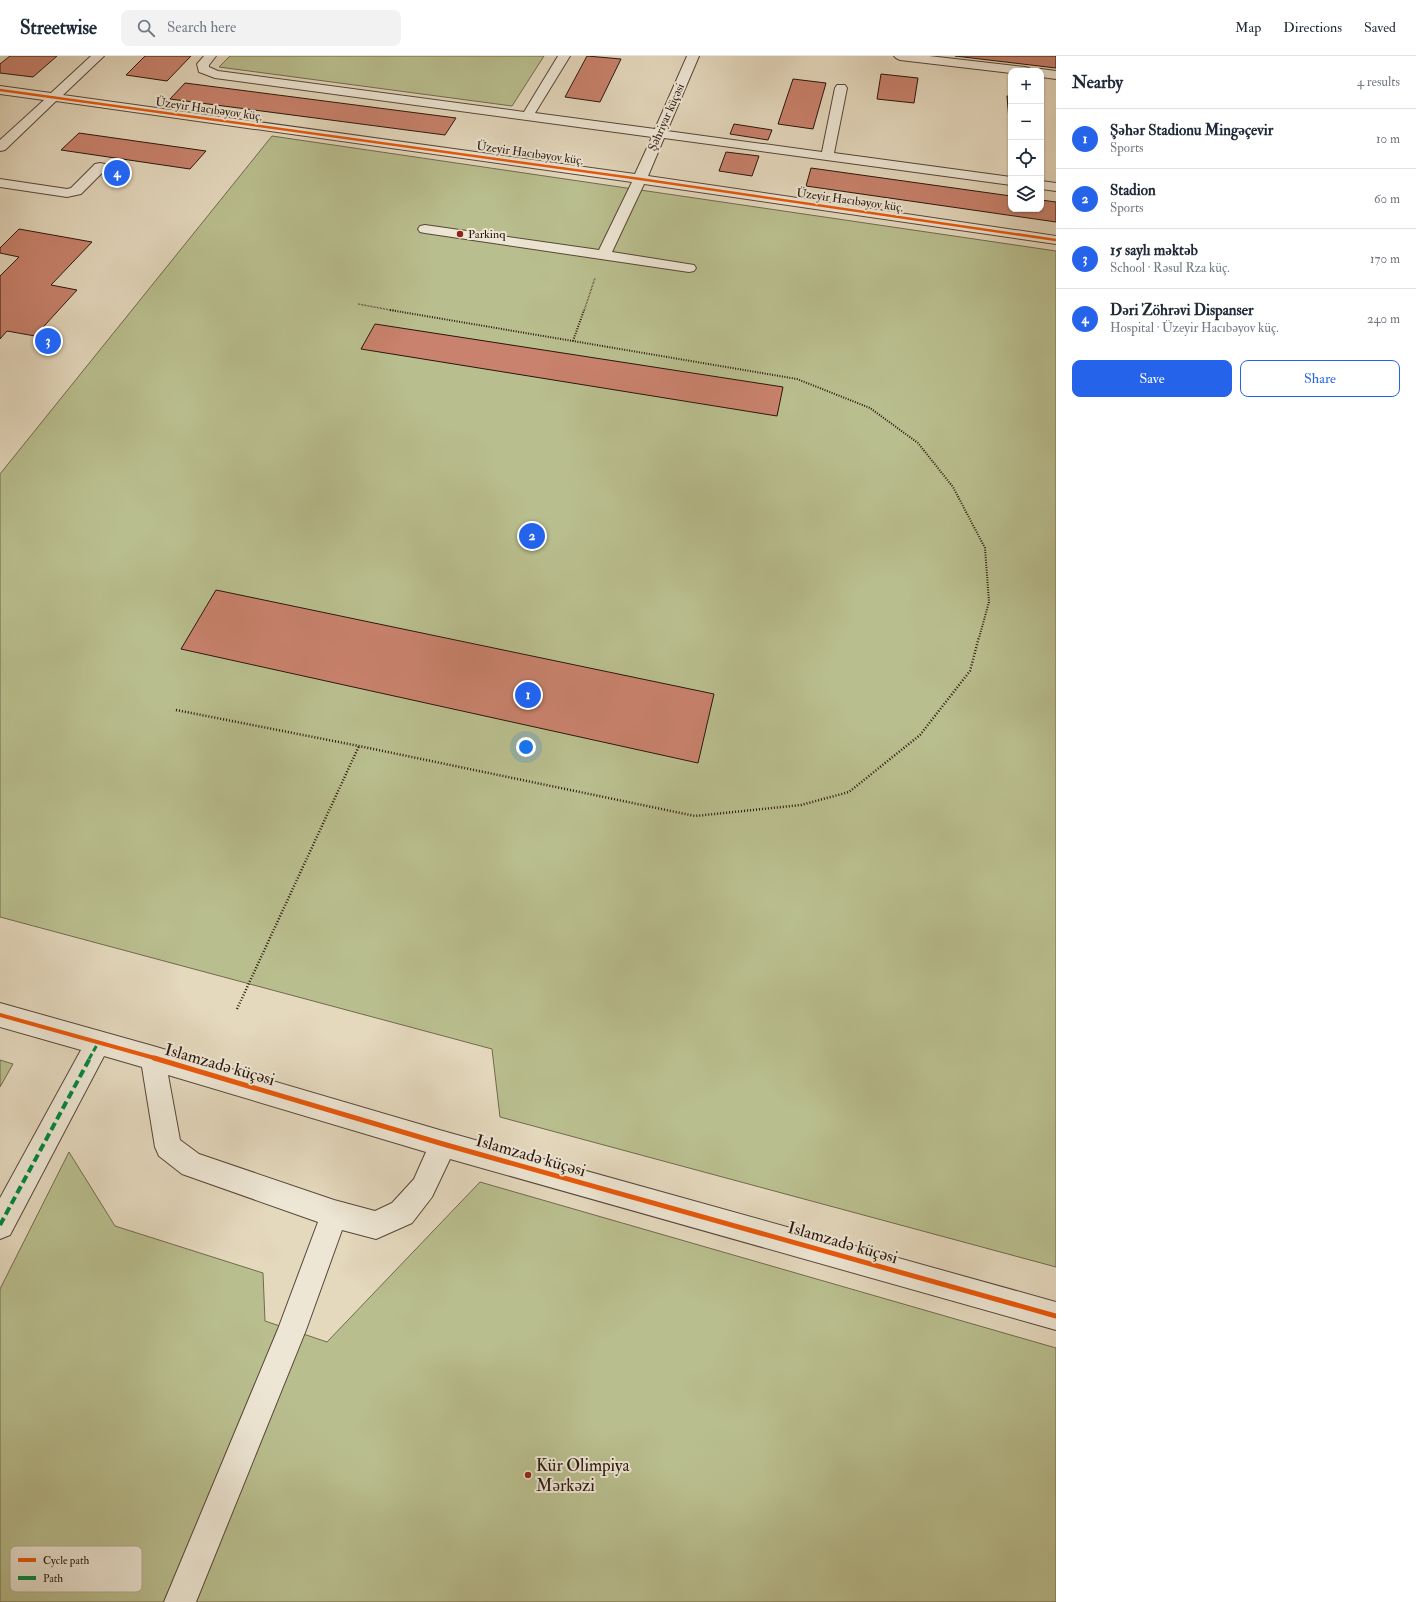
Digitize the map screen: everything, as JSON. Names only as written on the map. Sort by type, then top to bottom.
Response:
[{"type":"street","points":[[0,147],[98,56]]},
{"type":"street","points":[[210,56],[203,64],[203,70],[214,74],[1008,181]]},
{"type":"street","points":[[527,117],[564,56]]},
{"type":"street","name":"Şəhriyar küçəsi","points":[[603,256],[640,179],[693,56]]},
{"type":"street","points":[[900,56],[1008,69]]},
{"type":"street","points":[[1044,73],[1056,75]]},
{"type":"street","points":[[827,157],[841,88]]},
{"type":"street","name":"Üzeyir Hacıbəyov küç.","points":[[0,90],[640,179],[1056,240]]},
{"type":"street","points":[[0,184],[67,193],[76,191],[100,167]]},
{"type":"street","points":[[1044,185],[1056,187]]},
{"type":"street","points":[[425,229],[689,268]]},
{"type":"street","name":"Islamzadə küçəsi","points":[[0,1015],[153,1058],[443,1144],[1056,1316]]},
{"type":"street","points":[[0,1224],[98,1043]]},
{"type":"street","points":[[153,1058],[168,1147],[191,1165],[334,1214],[376,1225],[402,1213],[423,1188],[443,1144]]},
{"type":"street","points":[[180,1602],[292,1330],[334,1214]]},
{"type":"path","points":[[573,341],[603,256]]},
{"type":"path","points":[[176,710],[359,746],[695,816],[802,806],[849,792],[920,735],[970,671],[989,602],[985,548],[953,487],[918,443],[870,408],[797,380],[358,304]]},
{"type":"path","points":[[237,1009],[359,746]]},
{"type":"green space","points":[[230,56],[544,56],[512,106],[219,67]]},
{"type":"green space","points":[[272,136],[1056,251],[1056,1267],[500,1117],[492,1049],[0,917],[0,474]]},
{"type":"green space","points":[[0,1060],[13,1064],[0,1087]]},
{"type":"green space","name":"Kür Olimpiya Mərkəzi","points":[[69,1152],[115,1226],[263,1273],[265,1321],[327,1342],[480,1182],[1056,1348],[1056,1602],[0,1602],[0,1289]]},
{"type":"building","points":[[10,56],[57,56],[33,77],[0,73],[0,64]]},
{"type":"building","points":[[145,56],[191,56],[167,81],[126,75]]},
{"type":"building","points":[[587,56],[621,59],[600,102],[565,97]]},
{"type":"building","points":[[955,56],[1056,56],[1056,68]]},
{"type":"building","points":[[881,74],[918,78],[914,103],[877,99]]},
{"type":"building","points":[[793,79],[826,83],[813,129],[778,124]]},
{"type":"building","points":[[185,83],[456,118],[445,135],[170,99]]},
{"type":"building","points":[[734,124],[772,130],[768,140],[730,134]]},
{"type":"building","points":[[79,133],[206,151],[190,169],[61,150]]},
{"type":"building","points":[[726,152],[759,156],[752,176],[719,171]]},
{"type":"building","points":[[811,168],[1008,196],[1008,212],[1044,212],[1044,200],[1056,202],[1056,222],[806,186]]},
{"type":"building","points":[[19,229],[92,242],[51,285],[77,290],[35,336],[7,331],[0,339],[0,276],[19,257],[0,253],[0,248]]},
{"type":"building","points":[[375,324],[783,387],[777,416],[361,349]]},
{"type":"building","points":[[216,590],[714,694],[698,763],[181,649]]},
{"type":"marked path","points":[[0,1225],[98,1043]]},
{"type":"cycle path","points":[[0,90],[640,179],[1056,240]]},
{"type":"cycle path","points":[[0,1015],[153,1058],[443,1144],[1056,1316]]},
{"type":"place","name":"Dəri Zöhrəvi Dispanser","points":[[117,173]]},
{"type":"place","name":"Parkinq","points":[[460,234]]},
{"type":"place","name":"15 saylı məktəb","points":[[48,341]]},
{"type":"place","name":"Stadion","points":[[532,536]]},
{"type":"place","name":"Şəhər Stadionu Mingəçevir","points":[[528,695]]},
{"type":"place","name":"Kür Olimpiya Mərkəzi","points":[[528,1475]]}]
